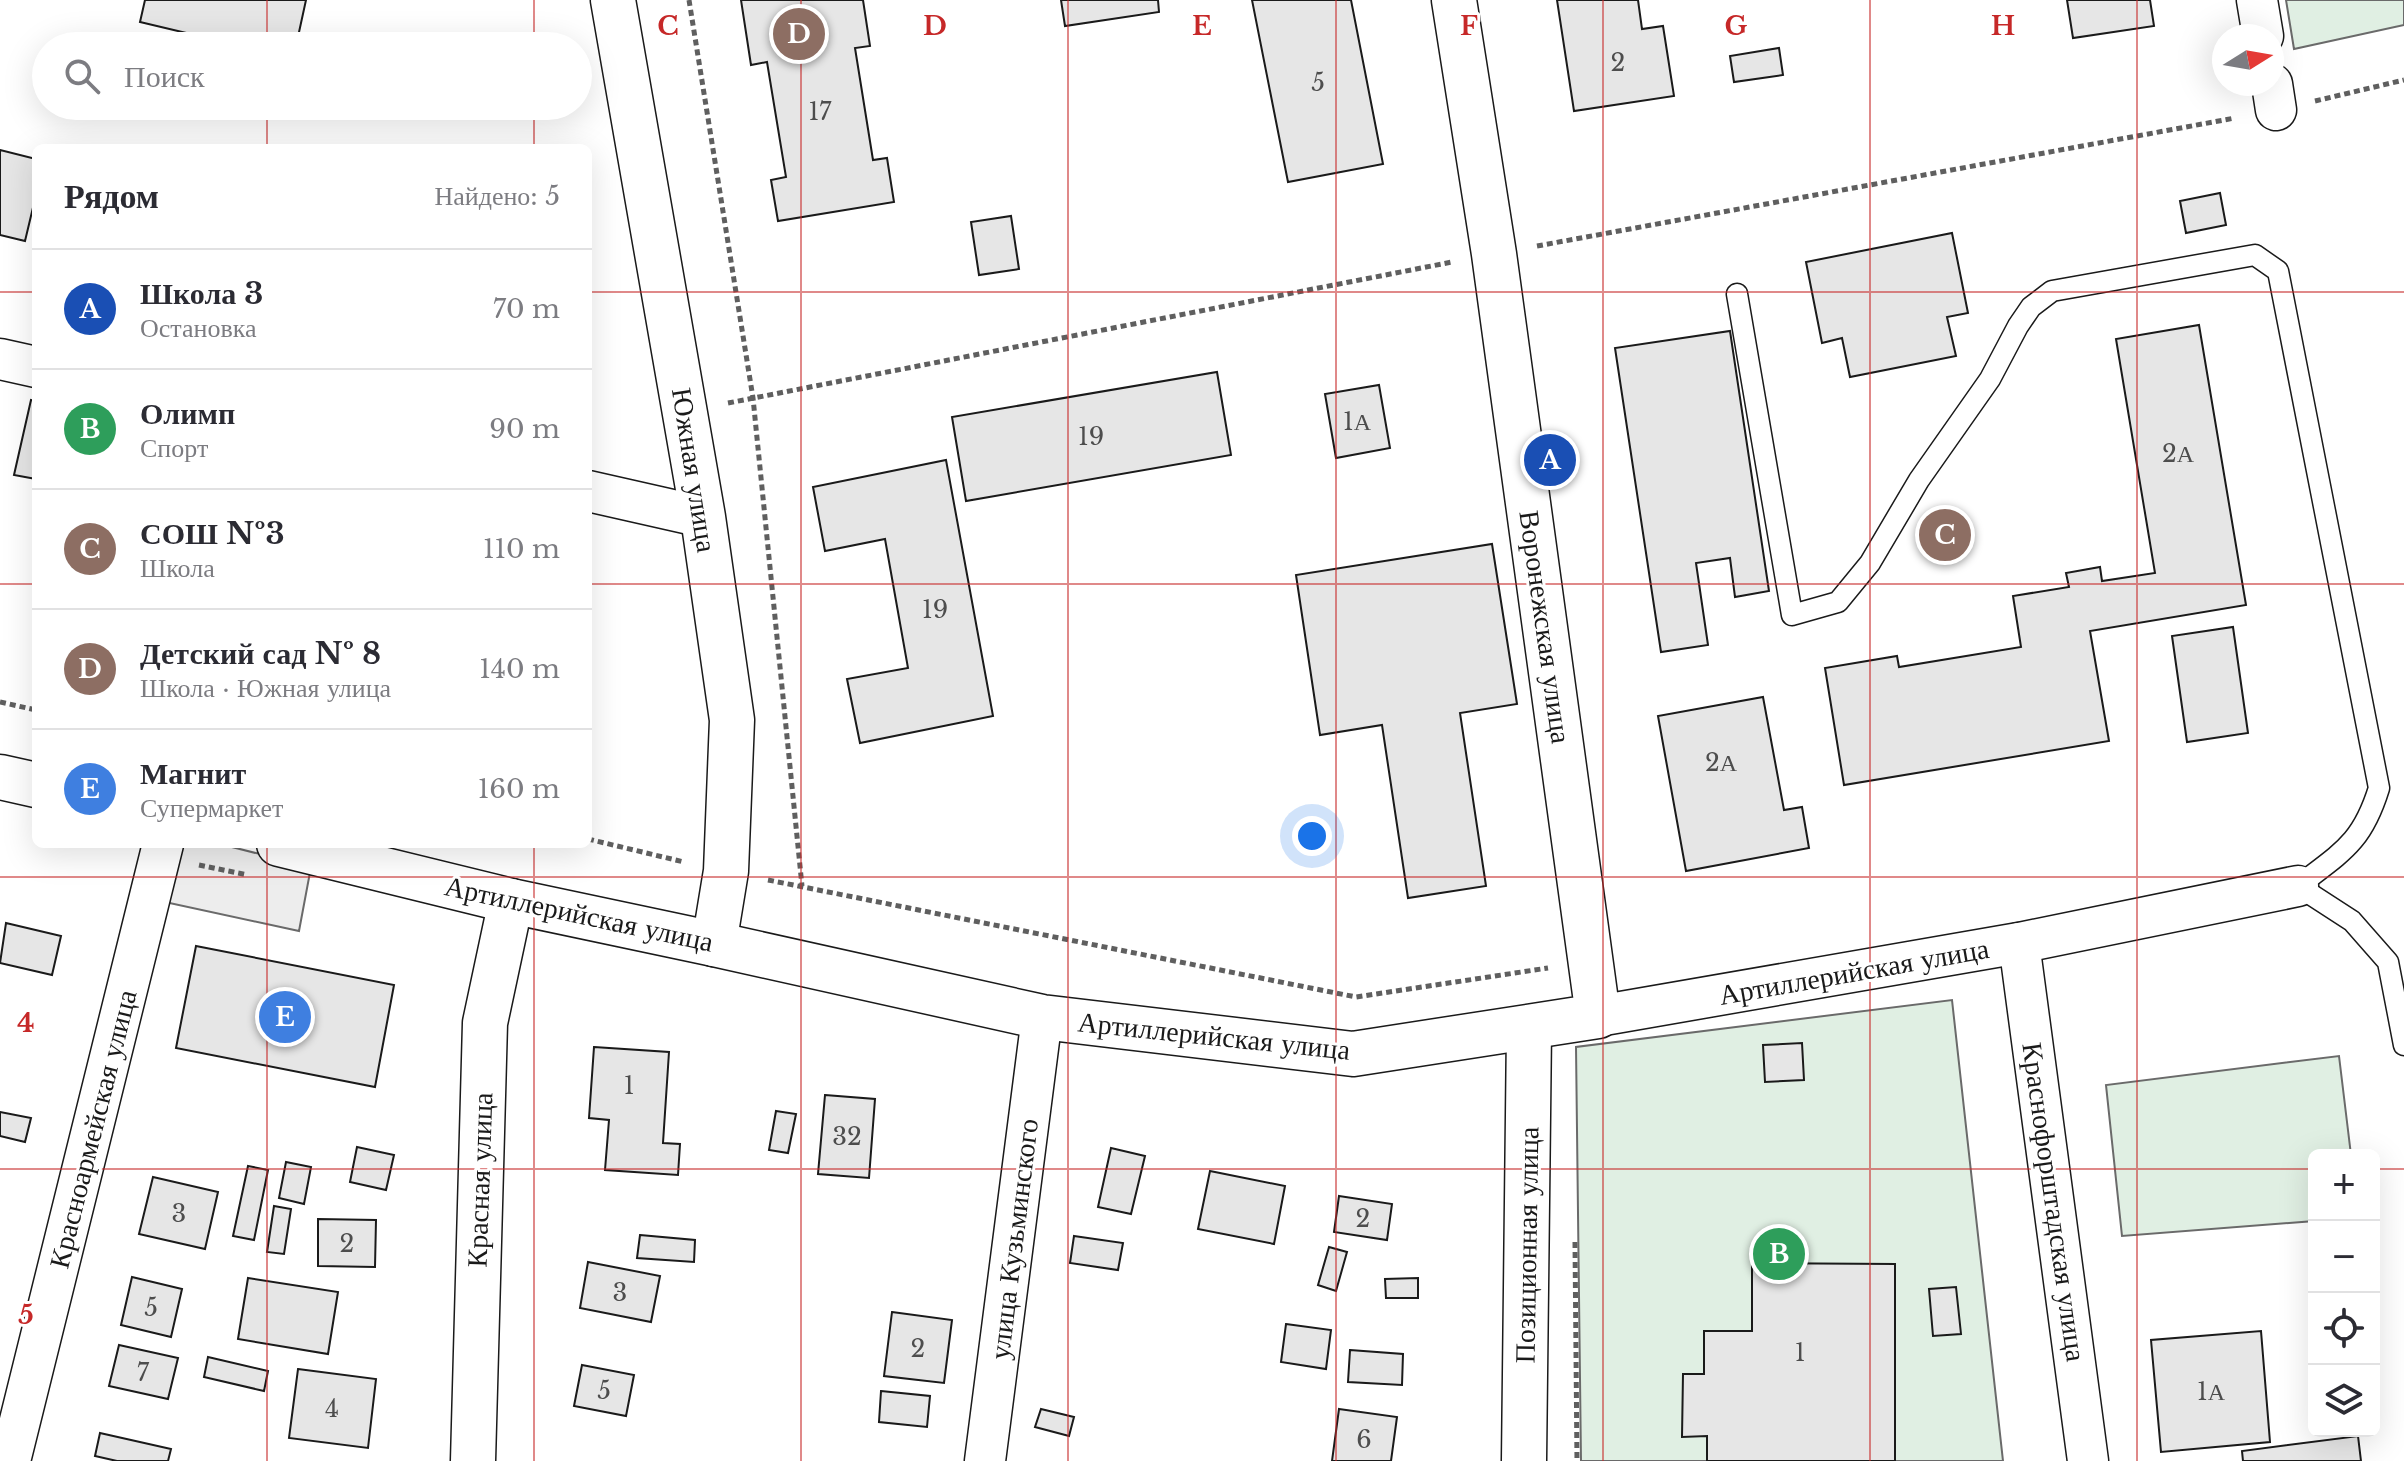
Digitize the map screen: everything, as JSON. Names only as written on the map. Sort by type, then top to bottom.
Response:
[{"type":"street","name":"Южная улица","points":[[613,0],[703,517],[732,720],[726,871],[714,944]]},
{"type":"street","name":"Воронежская улица","points":[[1454,0],[1494,254],[1598,1016]]},
{"type":"street","points":[[2257,0],[2261,24]]},
{"type":"street","points":[[0,359],[32,366]]},
{"type":"street","points":[[592,492],[703,517]]},
{"type":"street","points":[[0,777],[32,784]]},
{"type":"street","name":"Красноармейская улица","points":[[10,1461],[162,848]]},
{"type":"street","name":"Артиллерийская улица","points":[[295,848],[511,901],[1042,1017],[1353,1054],[1529,1029],[2019,943],[2298,886]]},
{"type":"street","name":"Красная улица","points":[[473,1461],[485,1023],[511,901]]},
{"type":"street","name":"Краснофорштадская улица","points":[[2019,943],[2088,1461]]},
{"type":"street","name":"улица Кузьминского","points":[[985,1461],[1042,1017]]},
{"type":"street","name":"Позиционная улица","points":[[1524,1461],[1529,1029]]},
{"type":"lane","points":[[1737,294],[1792,615],[1838,602],[1870,563],[1919,480],[1990,379],[2018,326],[2031,307],[2052,291],[2255,255],[2278,271],[2379,788],[2370,817],[2355,842],[2298,886],[2352,921],[2388,962],[2404,1045]]},
{"type":"path","points":[[689,0],[753,398],[802,886]]},
{"type":"path","points":[[684,411],[1494,254],[2274,97],[2404,80]]},
{"type":"path","points":[[0,702],[32,709]]},
{"type":"path","points":[[592,840],[726,871],[1356,997],[1590,961]]},
{"type":"green space","points":[[2286,0],[2404,0],[2404,25],[2294,49]]},
{"type":"green space","points":[[1952,1000],[2003,1461],[1581,1461],[1576,1047]]},
{"type":"green space","points":[[2339,1056],[2350,1149],[2308,1149],[2308,1221],[2122,1236],[2106,1085]]},
{"type":"shaded area","points":[[163,848],[236,848],[311,867],[299,931],[151,899]]},
{"type":"building","points":[[145,0],[306,0],[299,32],[182,32],[140,22]]},
{"type":"building","points":[[741,0],[863,0],[870,46],[855,48],[873,160],[887,158],[894,202],[778,221],[771,180],[786,177],[767,62],[751,65]]},
{"type":"building","points":[[1061,0],[1158,0],[1159,12],[1065,26]]},
{"type":"building","points":[[1252,0],[1351,0],[1383,164],[1288,182]]},
{"type":"building","points":[[1557,0],[1638,0],[1642,29],[1663,26],[1674,96],[1574,111]]},
{"type":"building","points":[[2067,0],[2150,0],[2154,26],[2073,38]]},
{"type":"building","points":[[1779,48],[1783,75],[1734,82],[1730,56]]},
{"type":"building","points":[[0,150],[32,158],[32,212],[25,241],[0,235]]},
{"type":"building","points":[[2220,193],[2226,225],[2186,233],[2180,201]]},
{"type":"building","points":[[1011,216],[1019,269],[979,275],[971,222]]},
{"type":"building","points":[[1952,233],[1968,313],[1947,317],[1956,356],[1850,377],[1842,338],[1822,343],[1806,262]]},
{"type":"building","points":[[2199,325],[2246,605],[2090,631],[2109,741],[1844,785],[1825,668],[1897,656],[1899,667],[2021,647],[2013,596],[2069,587],[2066,573],[2100,567],[2102,581],[2155,573],[2116,339]]},
{"type":"building","points":[[1730,331],[1769,591],[1735,597],[1730,558],[1696,563],[1708,645],[1661,652],[1615,348]]},
{"type":"building","points":[[1217,372],[1231,455],[966,501],[952,417]]},
{"type":"building","points":[[1379,385],[1390,448],[1336,458],[1325,394]]},
{"type":"building","points":[[31,400],[32,400],[32,478],[14,475]]},
{"type":"building","points":[[946,460],[993,716],[860,743],[847,679],[908,668],[885,539],[825,551],[813,487]]},
{"type":"building","points":[[1492,544],[1517,704],[1460,713],[1486,886],[1408,898],[1382,725],[1320,735],[1296,575]]},
{"type":"building","points":[[2233,627],[2248,733],[2187,742],[2172,636]]},
{"type":"building","points":[[1763,697],[1784,810],[1802,807],[1809,848],[1686,871],[1658,716]]},
{"type":"building","points":[[6,923],[61,936],[52,975],[0,963]]},
{"type":"building","points":[[196,946],[394,985],[375,1087],[176,1048]]},
{"type":"building","points":[[1802,1043],[1804,1080],[1765,1082],[1763,1045]]},
{"type":"building","points":[[594,1047],[669,1052],[663,1143],[680,1144],[678,1175],[605,1170],[609,1120],[589,1118]]},
{"type":"building","points":[[825,1095],[875,1099],[869,1178],[818,1174]]},
{"type":"building","points":[[776,1111],[796,1114],[788,1153],[769,1150]]},
{"type":"building","points":[[0,1112],[31,1118],[25,1142],[0,1136]]},
{"type":"building","points":[[357,1147],[394,1155],[386,1190],[350,1182]]},
{"type":"building","points":[[1111,1148],[1145,1156],[1131,1214],[1098,1207]]},
{"type":"building","points":[[286,1162],[311,1167],[304,1204],[279,1198]]},
{"type":"building","points":[[248,1166],[268,1170],[254,1240],[233,1236]]},
{"type":"building","points":[[1210,1171],[1285,1186],[1274,1244],[1198,1229]]},
{"type":"building","points":[[153,1177],[218,1192],[205,1249],[139,1234]]},
{"type":"building","points":[[1339,1196],[1392,1204],[1387,1240],[1334,1232]]},
{"type":"building","points":[[274,1206],[291,1209],[284,1254],[267,1252]]},
{"type":"building","points":[[318,1219],[376,1220],[375,1267],[318,1266]]},
{"type":"building","points":[[640,1235],[695,1240],[694,1262],[637,1258]]},
{"type":"building","points":[[1074,1236],[1123,1243],[1118,1270],[1070,1263]]},
{"type":"building","points":[[1329,1247],[1347,1252],[1336,1291],[1318,1285]]},
{"type":"building","points":[[588,1262],[660,1276],[651,1322],[580,1308]]},
{"type":"building","points":[[1752,1263],[1895,1264],[1895,1461],[1707,1461],[1707,1436],[1682,1437],[1683,1374],[1704,1374],[1704,1331],[1752,1331]]},
{"type":"building","points":[[132,1277],[182,1289],[171,1337],[121,1325]]},
{"type":"building","points":[[248,1278],[338,1292],[328,1354],[238,1339]]},
{"type":"building","points":[[1418,1278],[1418,1298],[1386,1298],[1385,1279]]},
{"type":"building","points":[[1956,1287],[1961,1334],[1933,1336],[1929,1289]]},
{"type":"building","points":[[892,1312],[952,1320],[944,1383],[884,1376]]},
{"type":"building","points":[[1286,1324],[1331,1330],[1326,1369],[1281,1362]]},
{"type":"building","points":[[2261,1331],[2270,1442],[2161,1452],[2151,1340]]},
{"type":"building","points":[[119,1345],[178,1358],[168,1399],[109,1386]]},
{"type":"building","points":[[1350,1350],[1403,1354],[1402,1385],[1348,1382]]},
{"type":"building","points":[[208,1357],[268,1371],[264,1391],[204,1377]]},
{"type":"building","points":[[582,1365],[634,1375],[626,1416],[574,1406]]},
{"type":"building","points":[[298,1369],[376,1379],[368,1448],[289,1438]]},
{"type":"building","points":[[881,1391],[930,1396],[927,1427],[879,1422]]},
{"type":"building","points":[[1041,1409],[1074,1417],[1069,1436],[1035,1427]]},
{"type":"building","points":[[1339,1409],[1397,1417],[1391,1461],[1332,1461]]},
{"type":"building","points":[[100,1433],[171,1449],[168,1461],[117,1461],[95,1456]]},
{"type":"building","points":[[2358,1437],[2361,1461],[2243,1461],[2242,1451]]},
{"type":"place","name":"Детский сад № 8","points":[[799,34]]},
{"type":"place","name":"Школа 3","points":[[1550,460]]},
{"type":"place","name":"СОШ №3","points":[[1945,535]]},
{"type":"place","name":"Магнит","points":[[285,1017]]},
{"type":"place","name":"Олимп","points":[[1779,1254]]}]
